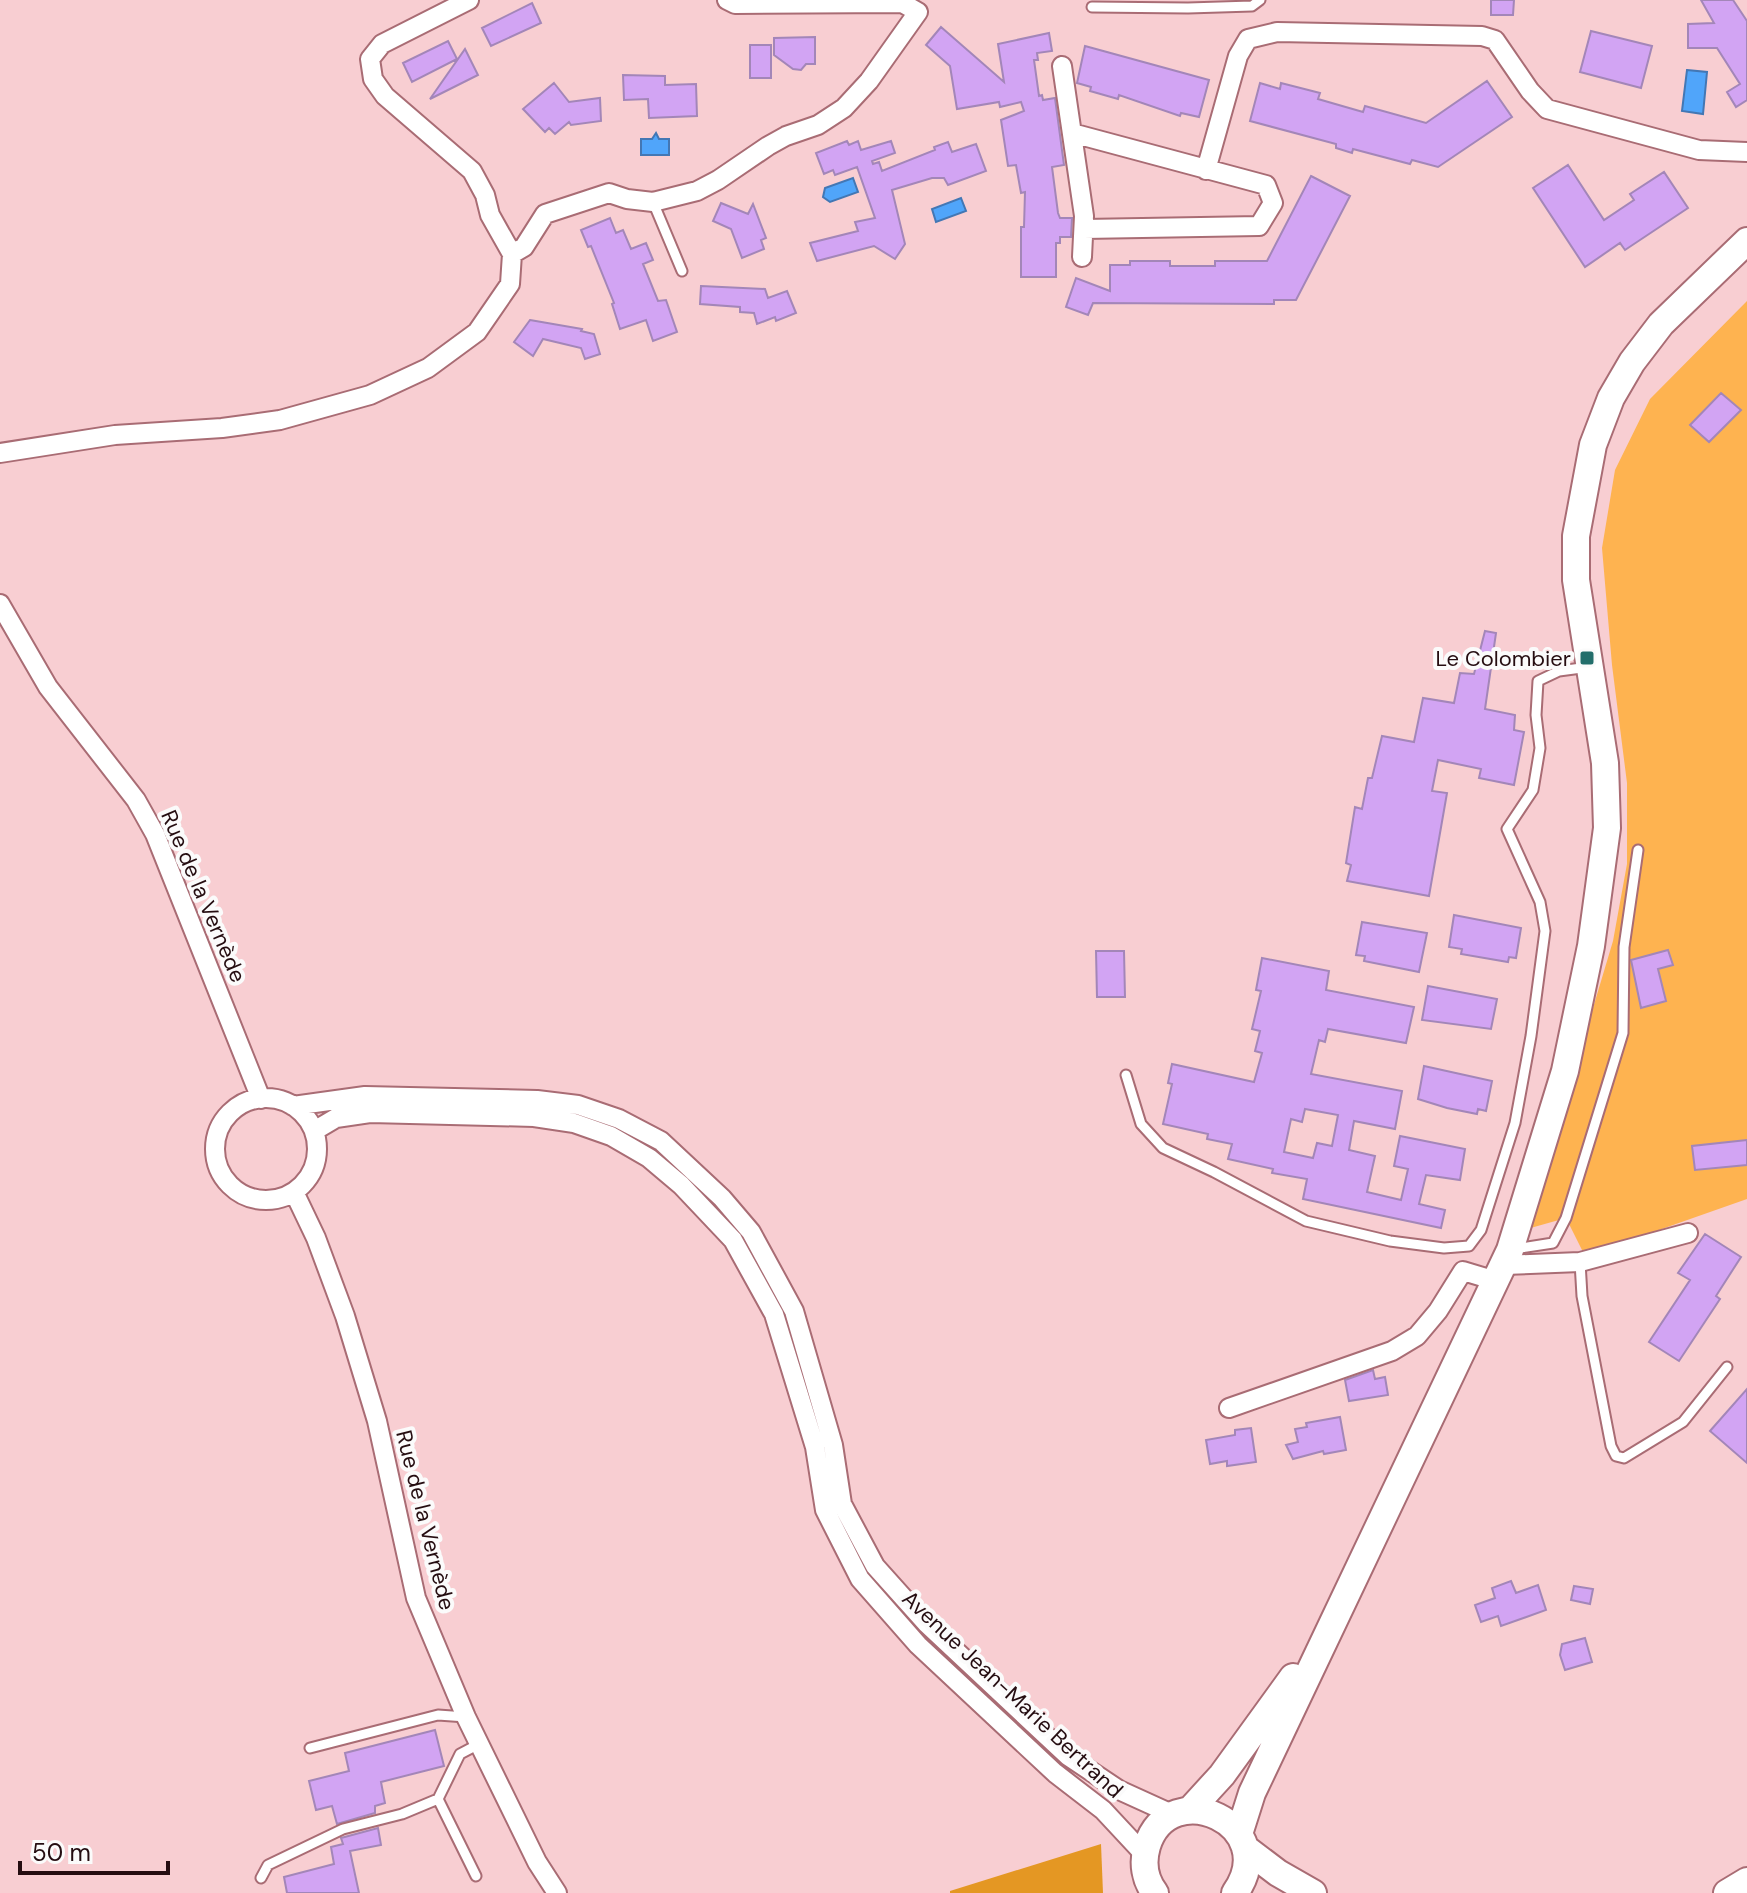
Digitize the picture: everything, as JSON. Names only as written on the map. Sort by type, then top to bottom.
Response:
[{"type":"main road","points":[[1235,1893],[1247,1866],[1242,1841],[1252,1793],[1503,1265],[1565,1071],[1602,883],[1607,828],[1605,763],[1576,580],[1576,536],[1593,445],[1611,398],[1632,362],[1661,324],[1747,241]]},
{"type":"main road","points":[[1152,1891],[1145,1871],[1144,1854],[1149,1838],[1159,1824],[1182,1812],[1222,1775],[1339,1613]]},
{"type":"main road","points":[[1182,1812],[1218,1815],[1230,1823],[1242,1841],[1278,1873],[1313,1893]]},
{"type":"main road","points":[[1727,1893],[1747,1881]]},
{"type":"street","points":[[0,453],[115,435],[222,428],[280,420],[370,395],[428,368],[477,332],[510,284],[512,254],[490,215],[485,195],[472,171],[385,96],[373,79],[370,59],[382,44],[469,0]]},
{"type":"street","points":[[512,254],[524,247],[545,214],[609,193],[653,202],[697,191],[786,136],[818,125],[844,108],[869,81],[924,6],[902,3],[735,4],[727,0]]},
{"type":"street","points":[[1206,170],[1238,56],[1248,39],[1277,32],[1482,36],[1495,40],[1530,91],[1547,109],[1699,150],[1747,152]]},
{"type":"street","points":[[1062,66],[1084,229],[1082,257]]},
{"type":"street","points":[[1072,133],[1266,185],[1273,203],[1259,226],[1084,229]]},
{"type":"street","name":"Rue de la Vernède","points":[[0,604],[48,687],[136,800],[155,834],[261,1099]]},
{"type":"street","name":"Avenue Jean-Marie Bertrand","points":[[293,1106],[365,1096],[537,1100],[578,1105],[619,1119],[661,1141],[722,1198],[751,1232],[794,1311],[833,1445],[842,1504],[875,1566],[927,1624],[1068,1756],[1119,1790],[1182,1812]]},
{"type":"street","points":[[261,1099],[278,1100],[293,1106],[314,1131],[317,1147],[315,1164],[307,1180],[294,1192],[278,1199],[261,1200],[244,1196],[230,1185],[220,1171],[215,1156],[215,1139],[221,1124],[239,1107],[261,1099]]},
{"type":"street","name":"Avenue Jean-Marie Bertrand","points":[[314,1131],[336,1118],[370,1113],[534,1117],[574,1123],[611,1136],[649,1158],[681,1185],[733,1240],[774,1314],[815,1447],[825,1510],[860,1579],[918,1645],[1055,1773],[1103,1810],[1144,1854]]},
{"type":"street","name":"Rue de la Vernède","points":[[294,1192],[316,1238],[345,1316],[377,1421],[416,1598],[466,1717],[537,1862],[557,1893]]},
{"type":"street","points":[[1229,1408],[1392,1351],[1417,1336],[1438,1311],[1463,1271],[1503,1265],[1580,1262],[1688,1233]]},
{"type":"lane","points":[[1092,7],[1252,6],[1260,0]]},
{"type":"lane","points":[[653,202],[682,271]]},
{"type":"lane","points":[[1126,1075],[1141,1124],[1163,1148],[1306,1221],[1390,1241],[1444,1248],[1469,1246],[1481,1230],[1515,1123],[1545,931],[1540,902],[1507,829],[1533,790],[1540,748],[1536,715],[1538,681],[1559,671],[1589,667]]},
{"type":"lane","points":[[1503,1265],[1553,1243],[1566,1218],[1623,1033],[1624,947],[1638,850]]},
{"type":"lane","points":[[1580,1262],[1582,1296],[1611,1446],[1616,1456],[1624,1458],[1634,1454],[1683,1422],[1727,1367]]},
{"type":"lane","points":[[310,1748],[438,1715],[466,1717]]},
{"type":"lane","points":[[261,1878],[268,1865],[343,1829],[402,1814],[438,1799],[460,1754],[479,1744]]},
{"type":"lane","points":[[438,1799],[476,1876]]},
{"type":"shaded area","points":[[1747,301],[1747,1199],[1585,1256],[1566,1218],[1527,1229],[1613,941],[1627,864],[1627,783],[1612,665],[1602,548],[1615,470],[1650,399]]},
{"type":"shaded area","points":[[1101,1844],[1103,1893],[950,1893],[950,1891]]},
{"type":"water","points":[[1687,70],[1707,72],[1703,114],[1682,111]]},
{"type":"water","points":[[656,133],[659,139],[669,139],[669,155],[641,155],[641,139],[652,139]]},
{"type":"water","points":[[853,178],[858,192],[830,202],[823,197],[825,188]]},
{"type":"water","points":[[961,198],[966,211],[936,222],[932,209]]},
{"type":"building","points":[[1491,0],[1514,0],[1513,15],[1491,15]]},
{"type":"building","points":[[1701,0],[1733,0],[1747,21],[1747,100],[1736,107],[1727,92],[1740,84],[1717,48],[1688,48],[1688,24],[1714,23]]},
{"type":"building","points":[[532,3],[541,23],[491,46],[482,28]]},
{"type":"building","points":[[941,27],[1004,82],[998,44],[1049,33],[1052,51],[1037,53],[1038,60],[1034,60],[1039,96],[1042,95],[1043,100],[1055,98],[1064,165],[1052,167],[1058,213],[1060,218],[1072,218],[1071,237],[1060,237],[1060,243],[1056,243],[1056,277],[1021,277],[1025,192],[1021,193],[1016,165],[1008,166],[1001,120],[1024,111],[1021,102],[1000,107],[999,102],[957,109],[950,66],[926,45]]},
{"type":"building","points":[[1591,31],[1652,46],[1641,88],[1580,72]]},
{"type":"building","points":[[815,37],[815,64],[806,64],[801,70],[793,69],[774,55],[774,38]]},
{"type":"building","points":[[448,41],[457,59],[412,82],[403,63]]},
{"type":"building","points":[[750,45],[771,45],[771,78],[750,78]]},
{"type":"building","points":[[1085,46],[1209,80],[1199,117],[1181,113],[1180,116],[1119,95],[1118,99],[1090,91],[1091,87],[1077,83]]},
{"type":"building","points":[[465,49],[478,75],[430,99]]},
{"type":"building","points":[[623,75],[665,76],[665,85],[696,84],[697,116],[649,118],[648,99],[624,100]]},
{"type":"building","points":[[1487,81],[1512,117],[1438,167],[1412,160],[1410,164],[1353,149],[1352,153],[1336,148],[1336,144],[1250,121],[1260,83],[1280,89],[1281,83],[1320,93],[1318,99],[1363,112],[1365,106],[1426,123]]},
{"type":"building","points":[[554,83],[569,102],[600,98],[601,121],[571,125],[569,122],[555,134],[549,128],[545,132],[523,109]]},
{"type":"building","points":[[847,141],[849,145],[858,141],[861,150],[891,141],[895,153],[872,161],[873,164],[879,162],[882,171],[948,142],[952,152],[976,144],[986,171],[948,185],[944,178],[932,178],[892,190],[905,244],[895,259],[874,246],[817,261],[810,243],[858,231],[855,222],[875,218],[857,167],[835,175],[833,170],[824,174],[816,153]]},
{"type":"building","points":[[1568,165],[1604,220],[1634,200],[1630,194],[1664,172],[1688,208],[1625,250],[1620,243],[1585,267],[1533,188]]},
{"type":"building","points":[[1311,176],[1350,196],[1296,300],[1274,300],[1274,304],[1093,303],[1088,315],[1066,307],[1076,278],[1110,291],[1110,265],[1130,265],[1130,261],[1170,261],[1170,266],[1215,266],[1215,261],[1267,261]]},
{"type":"building","points":[[721,203],[748,214],[753,204],[766,238],[761,240],[764,249],[742,258],[731,229],[713,221]]},
{"type":"building","points":[[610,218],[616,233],[623,230],[631,249],[646,243],[653,260],[643,264],[658,301],[666,300],[677,332],[653,341],[646,320],[620,329],[614,303],[591,246],[588,247],[581,230]]},
{"type":"building","points":[[701,286],[765,289],[768,298],[787,291],[796,313],[757,324],[754,313],[740,312],[740,307],[700,304]]},
{"type":"building","points":[[530,320],[594,334],[600,354],[585,359],[581,348],[543,339],[533,356],[514,342]]},
{"type":"building","points":[[1721,393],[1741,410],[1709,442],[1690,425]]},
{"type":"building","points":[[1485,631],[1496,633],[1485,709],[1515,715],[1514,730],[1524,732],[1514,785],[1479,778],[1481,769],[1438,760],[1432,791],[1447,793],[1429,896],[1347,881],[1351,865],[1346,863],[1355,807],[1362,809],[1368,778],[1372,778],[1382,736],[1414,742],[1423,698],[1454,703],[1460,673],[1474,674]]},
{"type":"building","points":[[1454,915],[1521,928],[1516,958],[1509,957],[1508,962],[1461,954],[1462,949],[1449,947]]},
{"type":"building","points":[[1362,922],[1427,933],[1419,972],[1364,961],[1365,956],[1356,955]]},
{"type":"building","points":[[1668,950],[1673,965],[1658,969],[1666,1001],[1641,1008],[1631,960]]},
{"type":"building","points":[[1096,951],[1124,951],[1125,997],[1097,997]]},
{"type":"building","points":[[1262,958],[1329,971],[1326,990],[1414,1007],[1406,1043],[1328,1029],[1325,1042],[1319,1040],[1311,1074],[1402,1091],[1395,1129],[1354,1121],[1349,1150],[1375,1156],[1367,1192],[1401,1200],[1408,1169],[1394,1166],[1400,1136],[1465,1149],[1460,1180],[1426,1175],[1419,1204],[1445,1210],[1441,1228],[1303,1199],[1307,1179],[1272,1173],[1273,1169],[1228,1159],[1232,1144],[1207,1139],[1208,1134],[1163,1124],[1172,1084],[1168,1083],[1172,1064],[1254,1082],[1262,1053],[1255,1051],[1260,1031],[1252,1029],[1261,991],[1256,990]],"holes":[[[1305,1109],[1338,1115],[1332,1146],[1317,1143],[1313,1158],[1284,1152],[1291,1119],[1302,1122]]]},
{"type":"building","points":[[1428,986],[1497,999],[1491,1029],[1422,1020]]},
{"type":"building","points":[[1424,1066],[1492,1081],[1486,1111],[1478,1109],[1477,1114],[1418,1099]]},
{"type":"building","points":[[1747,1140],[1747,1165],[1695,1170],[1692,1146]]},
{"type":"building","points":[[1705,1234],[1741,1257],[1716,1296],[1720,1299],[1679,1361],[1649,1342],[1690,1280],[1678,1273]]},
{"type":"building","points":[[1373,1370],[1375,1379],[1385,1377],[1388,1395],[1349,1401],[1345,1380]]},
{"type":"building","points":[[1747,1389],[1747,1463],[1710,1431]]},
{"type":"building","points":[[1340,1417],[1346,1450],[1324,1454],[1323,1451],[1293,1459],[1286,1445],[1298,1442],[1295,1429],[1307,1427],[1306,1423]]},
{"type":"building","points":[[1251,1428],[1256,1462],[1227,1466],[1227,1461],[1210,1464],[1206,1440],[1235,1435],[1235,1430]]},
{"type":"building","points":[[1511,1581],[1516,1593],[1538,1585],[1546,1610],[1501,1626],[1498,1616],[1481,1622],[1475,1605],[1495,1598],[1492,1588]]},
{"type":"building","points":[[1574,1586],[1593,1589],[1590,1604],[1571,1600]]},
{"type":"building","points":[[1585,1638],[1592,1662],[1565,1670],[1560,1655],[1562,1644]]},
{"type":"building","points":[[435,1730],[444,1766],[381,1782],[385,1803],[375,1806],[375,1813],[337,1824],[332,1806],[316,1810],[309,1781],[349,1771],[345,1753]]},
{"type":"building","points":[[378,1828],[381,1845],[350,1851],[359,1893],[287,1893],[284,1877],[334,1864],[331,1847],[343,1844],[341,1838]]},
{"type":"place","name":"Le Colombier","points":[[1587,658]]}]
